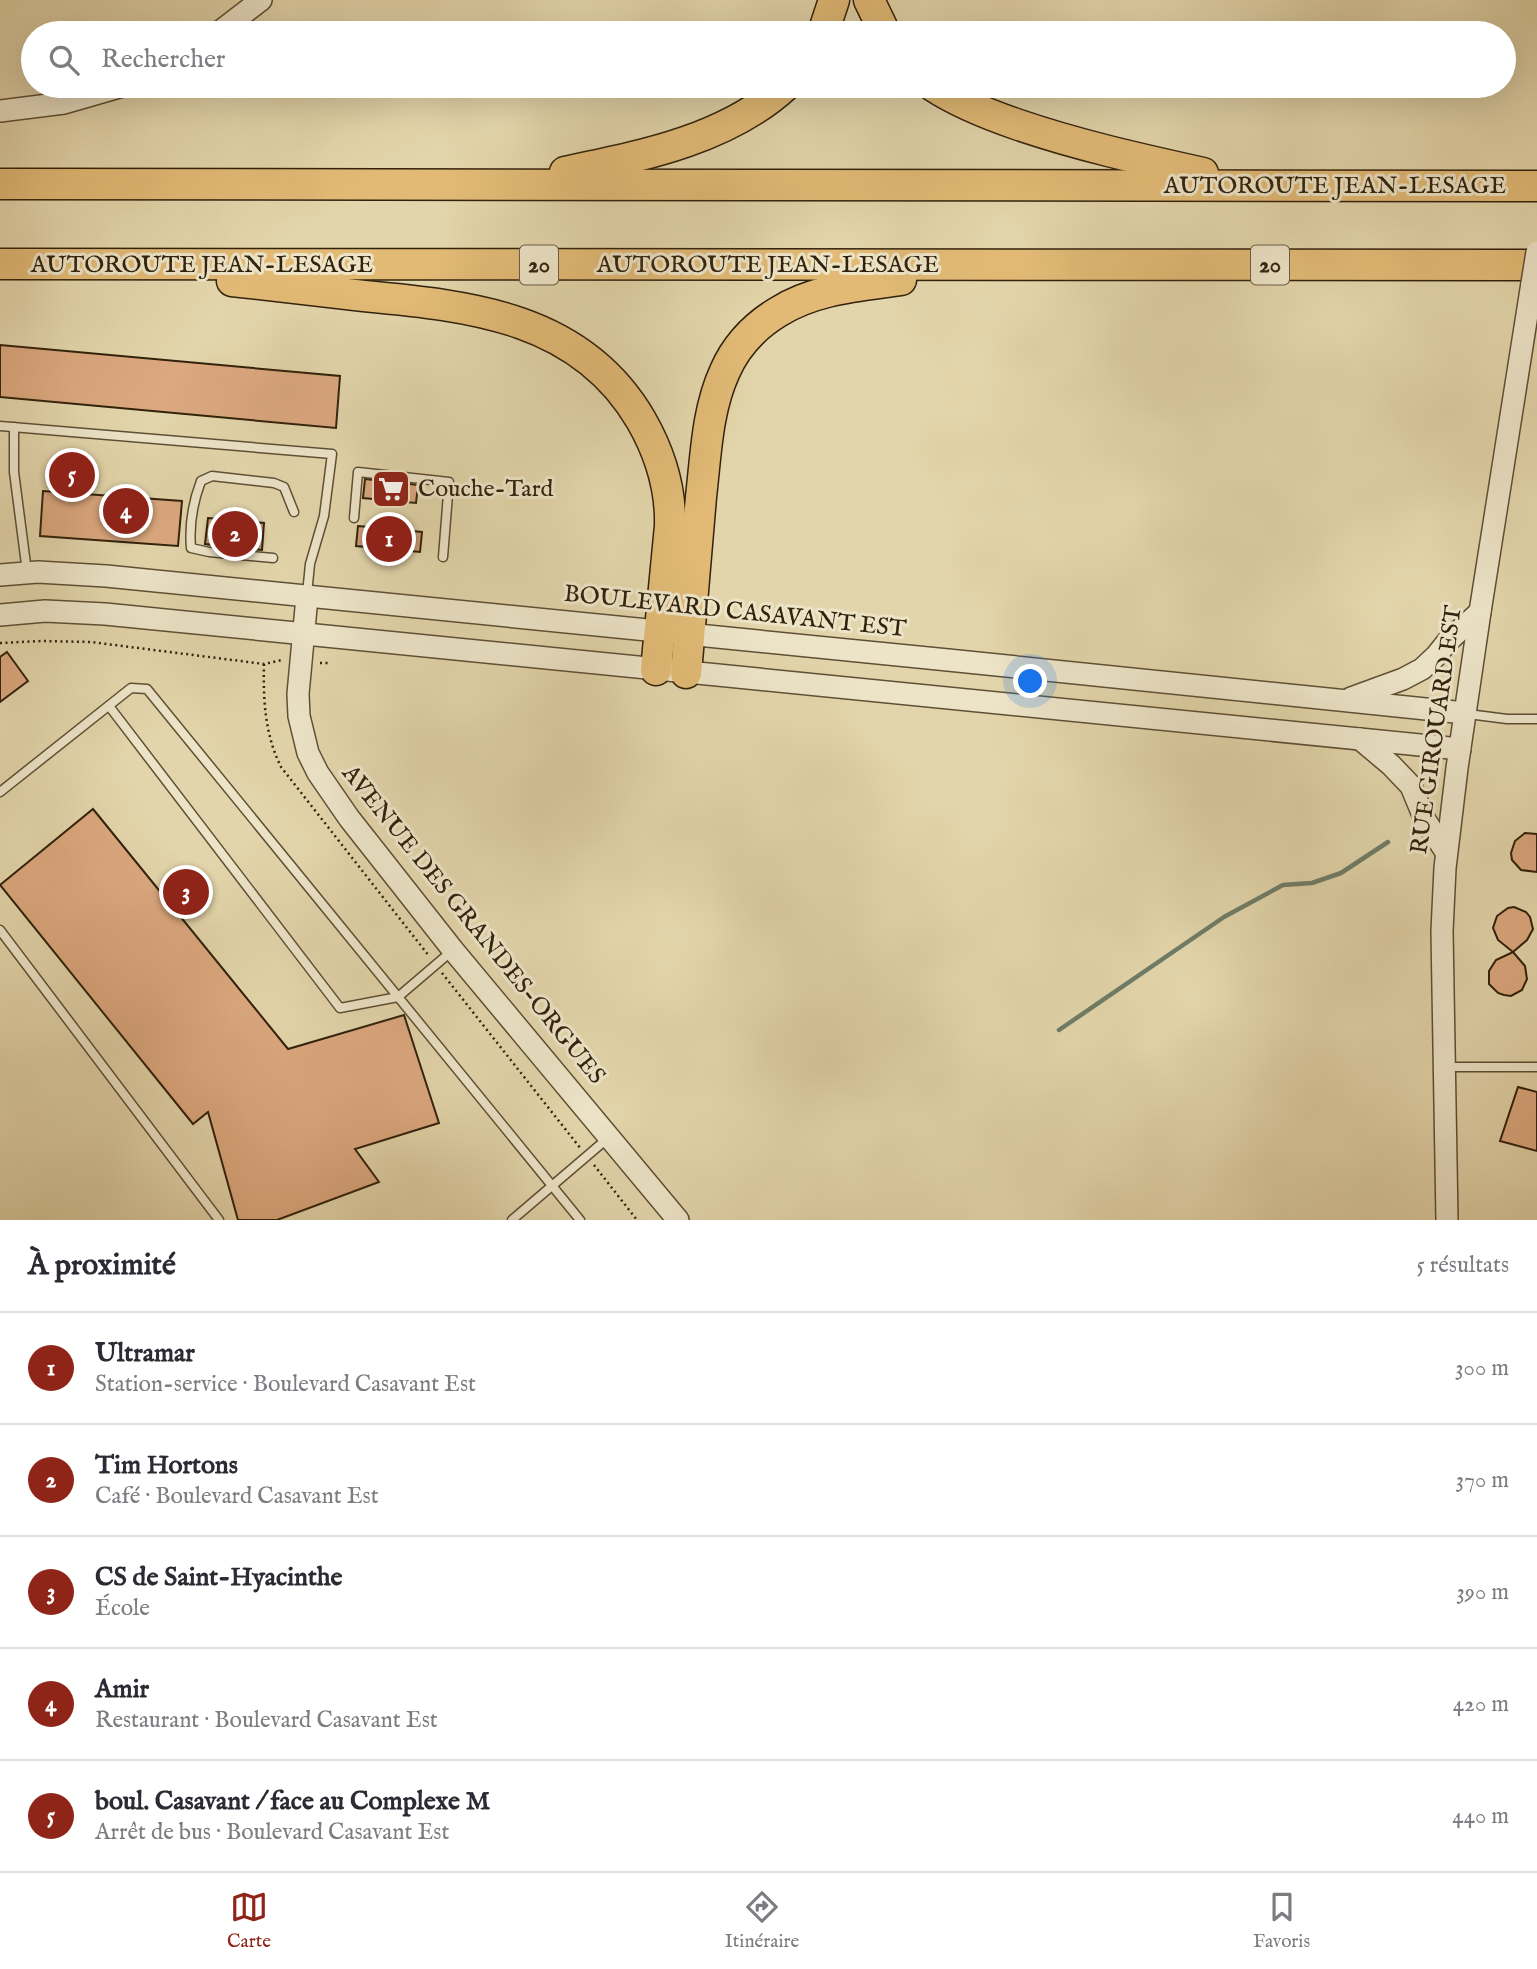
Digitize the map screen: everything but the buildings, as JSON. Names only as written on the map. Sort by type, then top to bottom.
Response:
[{"type":"highway","points":[[827,21],[834,0]]},
{"type":"highway","points":[[869,0],[879,21]]},
{"type":"highway","points":[[506,184],[669,147],[740,117],[770,98]]},
{"type":"highway","points":[[956,98],[1046,134],[1112,153],[1255,185]]},
{"type":"highway","name":"AUTOROUTE JEAN-LESAGE","points":[[0,184],[1537,186]]},
{"type":"highway","name":"AUTOROUTE JEAN-LESAGE","points":[[0,264],[1003,265],[1534,274]]},
{"type":"highway","points":[[74,264],[456,306],[509,318],[566,343],[597,366],[623,393],[644,424],[660,462],[669,496],[670,519],[656,670]]},
{"type":"highway","points":[[686,673],[706,447],[712,411],[726,369],[741,344],[776,313],[816,295],[1003,265]]},
{"type":"street","points":[[234,21],[261,0]]},
{"type":"street","points":[[0,111],[64,103],[81,98]]},
{"type":"street","name":"RUE GIROUARD EST","points":[[1447,1220],[1442,930],[1446,852],[1480,612],[1537,252]]},
{"type":"street","name":"BOULEVARD CASAVANT EST","points":[[0,575],[27,572],[85,575],[1465,713]]},
{"type":"street","name":"AVENUE DES GRANDES-ORGUES","points":[[307,597],[298,694],[299,716],[307,753],[318,773],[349,818],[453,950],[678,1220]]},
{"type":"street","points":[[0,615],[65,611],[1460,749]]},
{"type":"street","points":[[1345,700],[1403,679],[1422,669],[1480,612]]},
{"type":"street","points":[[1360,739],[1406,779],[1418,799],[1425,820],[1446,852]]},
{"type":"lane","points":[[0,426],[332,454],[324,516],[310,564],[307,597]]},
{"type":"lane","points":[[14,427],[14,472],[27,572]]},
{"type":"lane","points":[[354,518],[358,472],[449,482],[443,556]]},
{"type":"lane","points":[[273,558],[191,548],[195,496],[201,481],[212,476],[274,482],[284,487],[295,512]]},
{"type":"lane","points":[[0,792],[131,688],[147,689],[580,1220]]},
{"type":"lane","points":[[109,706],[340,1008],[398,997],[453,950]]},
{"type":"lane","points":[[1465,713],[1507,719],[1537,719]]},
{"type":"lane","points":[[0,930],[219,1220]]},
{"type":"lane","points":[[1444,1067],[1537,1067]]},
{"type":"lane","points":[[512,1220],[610,1136]]},
{"type":"path","points":[[0,643],[80,642],[264,664],[279,660]]},
{"type":"waterway","points":[[1059,1030],[1224,917],[1283,885],[1312,883],[1341,873],[1388,842]]},
{"type":"place","name":"boul. Casavant / face au Complexe M","points":[[72,475]]},
{"type":"place","name":"Couche-Tard","points":[[391,489]]},
{"type":"place","name":"Amir","points":[[126,511]]},
{"type":"place","name":"Tim Hortons","points":[[235,534]]},
{"type":"place","name":"Ultramar","points":[[389,539]]},
{"type":"place","name":"CS de Saint-Hyacinthe","points":[[186,892]]}]
